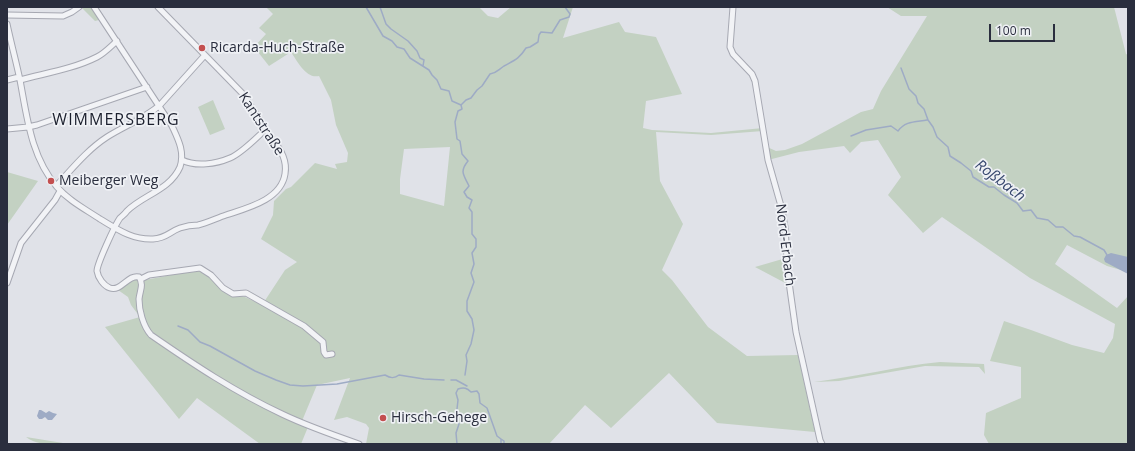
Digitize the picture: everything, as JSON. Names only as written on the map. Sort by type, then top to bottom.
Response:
[{"type":"street","points":[[7,15],[63,16],[79,7]]},
{"type":"street","points":[[94,7],[160,105],[176,135],[181,151],[182,160],[178,171],[168,183],[159,190],[142,199],[128,210],[120,219],[99,263],[97,271],[99,278],[108,288],[114,289],[133,277],[137,276],[141,279]]},
{"type":"street","name":"Kantstraße","points":[[7,27],[32,141],[42,165],[58,188],[75,204],[115,228],[137,238],[158,239],[166,237],[173,231],[182,227],[199,225],[254,205],[272,194],[280,187],[285,174],[285,166],[284,157],[254,108],[242,93],[158,7]]},
{"type":"street","name":"Nord-Erbach","points":[[733,7],[730,47],[733,54],[752,74],[754,81],[768,160],[785,226],[788,275],[796,332],[822,444]]},
{"type":"street","points":[[7,80],[19,79],[72,67],[98,56],[117,41]]},
{"type":"street","points":[[7,283],[21,243],[55,200],[58,188],[81,159],[114,132],[151,113],[205,55]]},
{"type":"street","points":[[7,129],[28,127],[148,87]]},
{"type":"street","points":[[182,160],[186,163],[208,164],[230,158],[237,154],[266,129]]},
{"type":"street","points":[[141,279],[149,275],[200,268],[223,288],[233,294],[246,294],[304,326],[323,342],[324,352],[326,355],[332,354]]},
{"type":"street","points":[[141,279],[142,288],[139,297],[140,306],[145,325],[151,335],[213,377],[246,396],[300,422],[359,444]]},
{"type":"green space","points":[[91,7],[99,20],[95,21],[82,8]]},
{"type":"green space","points":[[266,7],[479,7],[488,16],[498,18],[511,7],[573,7],[563,38],[619,22],[625,32],[656,37],[682,94],[646,101],[643,128],[652,130],[711,133],[763,128],[763,131],[711,135],[656,132],[660,181],[683,224],[662,270],[672,280],[708,327],[747,356],[798,355],[815,432],[717,423],[669,373],[611,428],[585,405],[549,444],[366,444],[369,428],[366,424],[347,417],[334,420],[350,378],[317,385],[302,421],[308,427],[301,444],[260,444],[197,398],[179,419],[105,327],[140,317],[131,305],[128,297],[118,290],[134,278],[140,281],[197,270],[209,277],[232,295],[245,297],[262,305],[285,270],[297,262],[261,239],[273,215],[274,201],[286,189],[291,187],[315,163],[337,169],[335,164],[347,162],[348,153],[336,125],[331,100],[319,76],[310,75],[306,72],[291,52],[269,66],[254,47],[266,34],[259,28],[273,14]],"holes":[[[450,147],[444,206],[400,194],[400,179],[404,149]]]},
{"type":"green space","points":[[887,7],[1114,7],[1126,54],[1128,55],[1128,272],[1107,266],[1067,245],[1055,264],[1117,308],[1128,296],[1128,444],[989,444],[984,435],[986,413],[1021,398],[1021,367],[990,361],[1004,321],[1072,345],[1104,353],[1113,338],[1115,324],[1030,278],[942,217],[923,233],[888,195],[901,177],[878,140],[861,142],[850,153],[844,146],[799,152],[768,160],[765,146],[776,151],[785,150],[802,144],[861,112],[873,109],[881,91],[927,16],[901,16]]},
{"type":"green space","points":[[213,100],[225,129],[210,135],[198,107]]},
{"type":"green space","points":[[7,172],[38,181],[7,225]]},
{"type":"green space","points":[[786,258],[789,285],[755,267]]},
{"type":"green space","points":[[940,362],[984,364],[985,374],[979,367],[925,366],[839,381],[814,382],[908,366]]},
{"type":"green space","points":[[26,437],[63,443],[81,444],[45,444],[38,443]]},
{"type":"water","points":[[1111,253],[1128,257],[1128,274],[1105,262],[1104,259],[1106,255]]},
{"type":"water","points":[[39,410],[46,413],[49,411],[57,414],[52,420],[48,420],[45,417],[39,419],[37,416]]},
{"type":"waterway","points":[[366,7],[383,36],[392,41],[397,47],[404,49],[410,58],[429,70],[437,80],[441,89],[449,91],[452,101],[461,105]]},
{"type":"waterway","points":[[380,7],[386,24],[408,41],[417,51],[420,58],[424,60],[423,66]]},
{"type":"waterway","points":[[465,375],[467,361],[466,355],[471,344],[474,330],[472,319],[467,311],[467,301],[474,282],[471,273],[474,264],[472,253],[476,247],[476,239],[472,234],[472,212],[469,208],[472,200],[467,197],[464,192],[469,186],[463,174],[465,165],[468,161],[462,154],[460,141],[457,139],[455,122],[458,111],[462,109],[461,105],[466,100],[471,98],[490,74],[496,72],[516,59],[526,48],[538,42],[541,32],[552,33],[560,20],[569,17],[570,14],[565,7]]},
{"type":"waterway","name":"Roßbach","points":[[901,68],[909,89],[916,96],[918,103],[924,109],[937,137],[948,147],[950,156],[971,171],[973,177],[989,187],[994,187],[1017,203],[1023,211],[1031,210],[1037,218],[1048,220],[1056,227],[1063,227],[1074,236],[1080,237],[1104,250],[1107,255]]},
{"type":"waterway","points":[[851,136],[866,130],[891,126],[898,131],[904,125],[927,120]]},
{"type":"waterway","points":[[178,326],[188,330],[200,342],[255,371],[290,385],[303,386],[337,384],[385,375],[392,378],[399,375],[424,379],[444,380]]},
{"type":"waterway","points":[[451,380],[456,380],[467,386]]},
{"type":"waterway","points":[[457,444],[456,433],[459,424],[456,418],[458,400],[456,393],[458,389],[464,388],[471,392],[477,391],[479,394],[480,403],[487,408],[497,436],[501,439],[501,444]]},
{"type":"waterway","points":[[501,439],[504,441],[504,444]]},
{"type":"place","name":"Ricarda-Huch-Straße","points":[[202,48]]},
{"type":"place","name":"Meiberger Weg","points":[[51,181]]},
{"type":"place","name":"Hirsch-Gehege","points":[[383,418]]},
{"type":"district","name":"WIMMERSBERG","points":[[116,120]]}]
